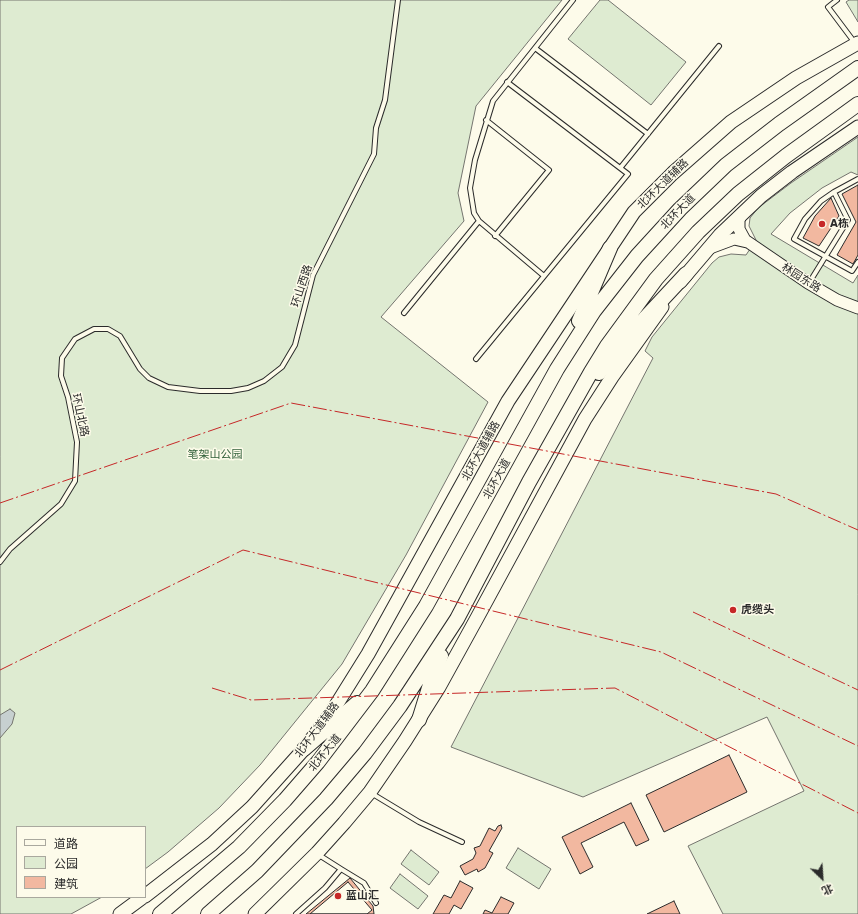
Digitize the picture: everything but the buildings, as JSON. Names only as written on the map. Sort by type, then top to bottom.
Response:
[{"type":"highway","name":"北环大道","points":[[160,914],[239,847],[285,800],[318,762],[372,691],[426,606],[557,369],[594,311],[637,256],[680,209],[732,160],[779,124],[858,68]]},
{"type":"highway","points":[[208,914],[257,872],[336,788],[365,753],[400,706],[457,618],[566,416],[607,346],[638,302],[676,256],[738,194],[802,144],[858,104]]},
{"type":"highway","points":[[557,369],[610,248]]},
{"type":"highway","points":[[566,416],[646,317],[686,274]]},
{"type":"highway","points":[[419,720],[432,678],[457,618]]},
{"type":"highway","points":[[304,749],[372,691]]},
{"type":"main road","name":"北环大道辅路","points":[[146,894],[212,844],[252,807],[304,749],[330,715],[368,654],[508,401],[634,212],[673,173],[731,122],[796,78],[857,43]]},
{"type":"main road","points":[[255,914],[317,853],[370,792],[419,720],[473,625],[585,419],[612,377],[686,274],[704,252],[761,196],[792,172],[858,127]]},
{"type":"main road","points":[[761,196],[802,144]]},
{"type":"main road","name":"北环大道辅路","points":[[120,912],[141,898]]},
{"type":"street","points":[[742,214],[740,217],[739,229],[743,239],[747,242]]},
{"type":"street","name":"林园东路","points":[[704,252],[728,240],[739,239],[747,242],[808,283],[837,300],[858,308]]},
{"type":"lane","name":"环山西路","points":[[94,329],[108,329],[120,336],[140,369],[149,378],[168,387],[200,392],[248,388],[264,381],[282,367],[294,345],[313,275],[374,154],[376,128],[385,100],[398,0]]},
{"type":"lane","points":[[544,276],[478,221],[474,213],[470,188],[486,120],[493,101],[573,0]]},
{"type":"lane","points":[[836,0],[828,7],[857,43]]},
{"type":"lane","points":[[621,167],[719,46]]},
{"type":"lane","points":[[535,48],[648,134]]},
{"type":"lane","points":[[476,359],[628,174],[621,167],[507,82]]},
{"type":"lane","points":[[486,120],[549,170],[495,236]]},
{"type":"lane","points":[[858,179],[834,192],[812,210],[794,239],[852,271],[858,262]]},
{"type":"lane","points":[[808,283],[848,220],[834,192]]},
{"type":"lane","points":[[404,313],[478,221]]},
{"type":"lane","name":"环山北路","points":[[0,562],[10,549],[61,504],[75,481],[77,442],[68,397],[61,376],[62,358],[75,339],[94,329]]},
{"type":"lane","points":[[370,792],[419,822],[462,842]]},
{"type":"lane","points":[[317,853],[364,883],[376,903]]},
{"type":"lane","points":[[296,914],[325,888],[341,869]]},
{"type":"green space","name":"笔架山公园","points":[[0,0],[562,0],[476,106],[458,193],[464,221],[381,317],[488,402],[406,555],[342,664],[260,765],[219,808],[168,852],[146,868],[146,826],[16,826],[16,898],[100,898],[71,914],[0,914]]},
{"type":"green space","points":[[600,0],[608,0],[686,62],[651,105],[568,39]]},
{"type":"green space","points":[[849,0],[858,0],[858,22],[846,2]]},
{"type":"green space","points":[[858,137],[858,175],[851,172],[822,188],[790,213],[771,234],[853,283],[858,275],[858,914],[723,914],[688,846],[804,791],[767,717],[583,797],[451,747],[653,358],[645,351],[652,337],[712,263],[719,257],[731,254],[746,255],[756,240],[749,226],[750,218],[758,208],[791,183]]},
{"type":"green space","points":[[518,848],[551,869],[539,889],[506,868]]},
{"type":"green space","points":[[411,850],[439,872],[429,885],[401,864]]},
{"type":"green space","points":[[400,874],[428,896],[418,909],[390,888]]},
{"type":"shaded area","points":[[10,709],[15,713],[12,724],[0,738],[0,715]]},
{"type":"power","points":[[0,503],[291,403],[776,494],[858,530]]},
{"type":"power","points":[[0,670],[243,550],[661,652],[858,746]]},
{"type":"power","points":[[693,612],[858,690]]},
{"type":"power","points":[[212,688],[251,700],[615,688],[858,813]]},
{"type":"place","name":"A栋","points":[[822,224]]},
{"type":"place","name":"虎缆头","points":[[733,610]]},
{"type":"place","name":"蓝山汇","points":[[338,896]]}]
